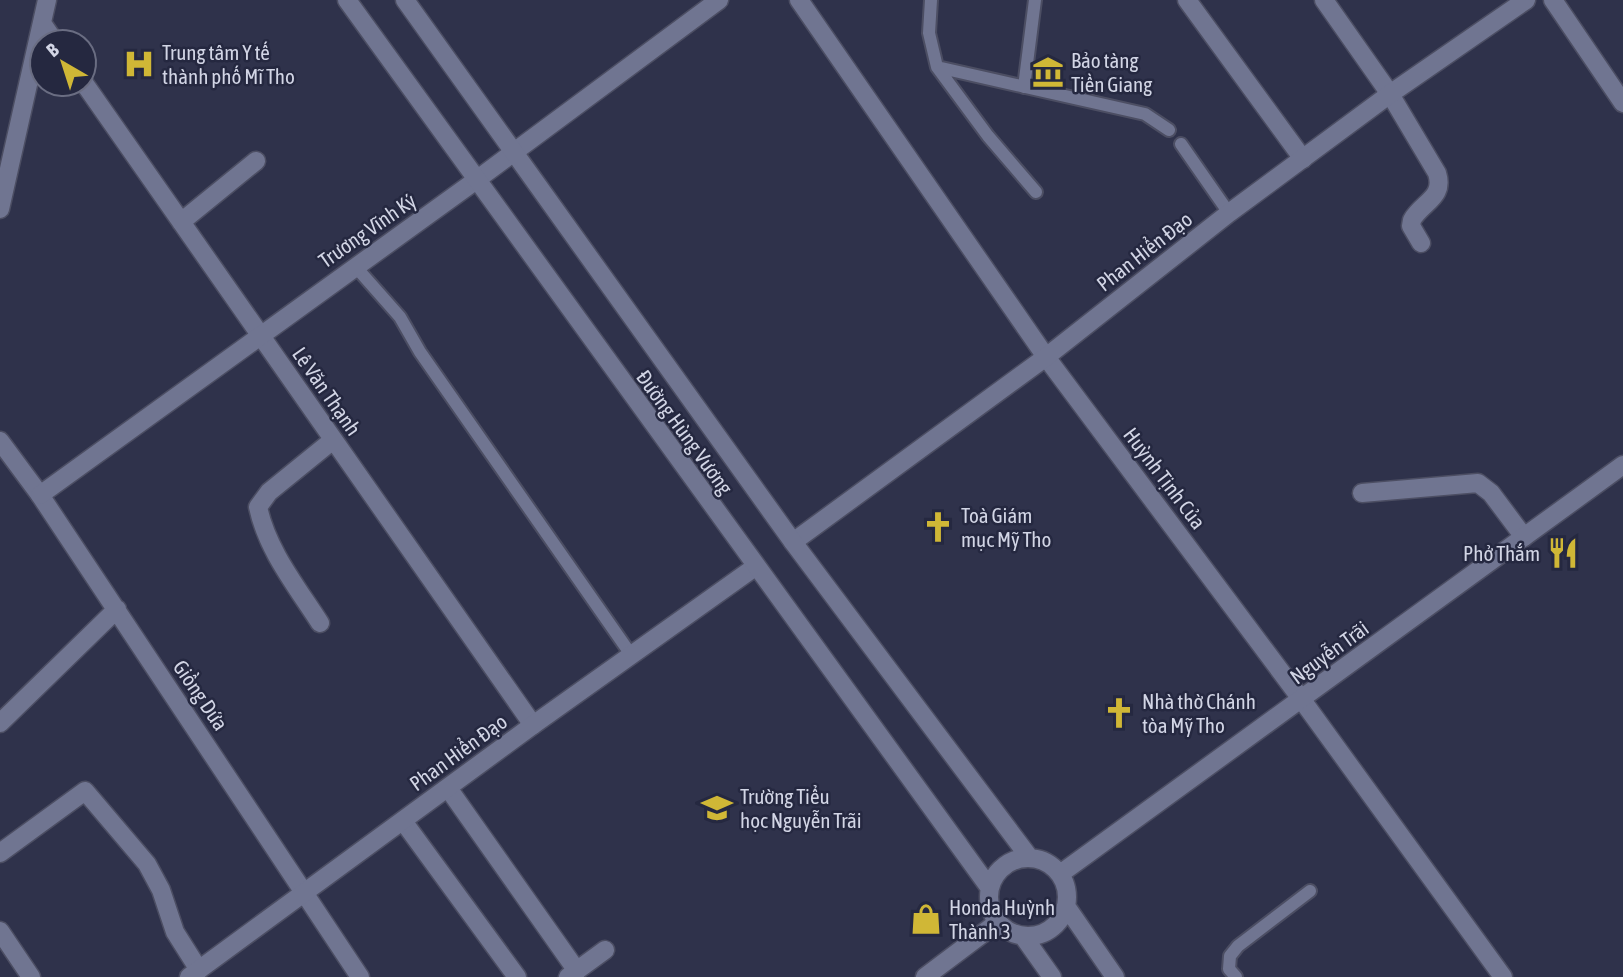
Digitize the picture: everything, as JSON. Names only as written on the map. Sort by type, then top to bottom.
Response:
[{"type":"street","points":[[0,209],[47,0]]},
{"type":"street","name":"Đường Hùng Vương","points":[[347,0],[475,181],[989,887]]},
{"type":"street","name":"Đường Hùng Vương","points":[[405,0],[793,542],[1029,857]]},
{"type":"street","name":"Trương Vĩnh Ký","points":[[40,495],[475,181],[719,0]]},
{"type":"street","name":"Huỳnh Tịnh Của","points":[[800,0],[1046,357],[1302,700],[1503,977]]},
{"type":"street","points":[[1187,0],[1303,159]]},
{"type":"street","points":[[1324,0],[1390,94],[1440,183],[1434,200],[1416,213],[1412,220],[1412,226],[1421,243]]},
{"type":"street","name":"Phan Hiển Đạo","points":[[793,542],[1046,357],[1229,213],[1390,94],[1526,0]]},
{"type":"street","points":[[1553,0],[1623,103]]},
{"type":"street","points":[[42,23],[45,28]]},
{"type":"street","name":"Lê Văn Thạnh","points":[[94,98],[533,725]]},
{"type":"street","points":[[181,222],[256,160]]},
{"type":"street","points":[[320,623],[275,553],[265,533],[258,507],[269,492],[333,440]]},
{"type":"street","name":"Giồng Dứa","points":[[0,441],[117,609],[360,977]]},
{"type":"street","name":"Nguyễn Trãi","points":[[1060,874],[1623,465]]},
{"type":"street","points":[[1362,493],[1478,483],[1491,492],[1524,537]]},
{"type":"street","name":"Phan Hiển Đạo","points":[[195,974],[533,725],[755,567]]},
{"type":"street","points":[[0,723],[117,609]]},
{"type":"street","points":[[448,788],[573,974],[605,950]]},
{"type":"street","points":[[0,853],[85,791],[147,864],[195,974]]},
{"type":"street","points":[[403,821],[517,977]]},
{"type":"street","points":[[1066,905],[1050,929],[1037,937],[1023,936],[1009,932],[998,922],[988,900],[989,887],[995,874],[1003,866],[1029,857],[1041,859],[1060,874],[1065,884],[1066,905],[1115,977]]},
{"type":"street","points":[[925,977],[998,922]]},
{"type":"street","points":[[0,931],[31,977]]},
{"type":"street","points":[[1023,936],[1052,977]]},
{"type":"lane","points":[[931,0],[930,42],[937,67],[1036,192]]},
{"type":"lane","points":[[1024,87],[1035,0]]},
{"type":"lane","points":[[937,67],[1145,114],[1168,130]]},
{"type":"lane","points":[[1181,145],[1229,213]]},
{"type":"lane","points":[[355,266],[400,317],[419,352],[632,656]]},
{"type":"lane","points":[[1236,977],[1229,969],[1230,956],[1238,946],[1310,891]]},
{"type":"place","name":"Trung tâm Y tế thành phố Mĩ Tho","points":[[139,64]]},
{"type":"place","name":"Bảo tàng Tiền Giang","points":[[1048,72]]},
{"type":"place","name":"Toà Giám mục Mỹ Tho","points":[[938,527]]},
{"type":"place","name":"Phở Thắm","points":[[1563,553]]},
{"type":"place","name":"Nhà thờ Chánh tòa Mỹ Tho","points":[[1119,713]]},
{"type":"place","name":"Trường Tiểu học Nguyễn Trãi","points":[[717,808]]},
{"type":"place","name":"Honda Huỳnh Thành 3","points":[[926,919]]}]
